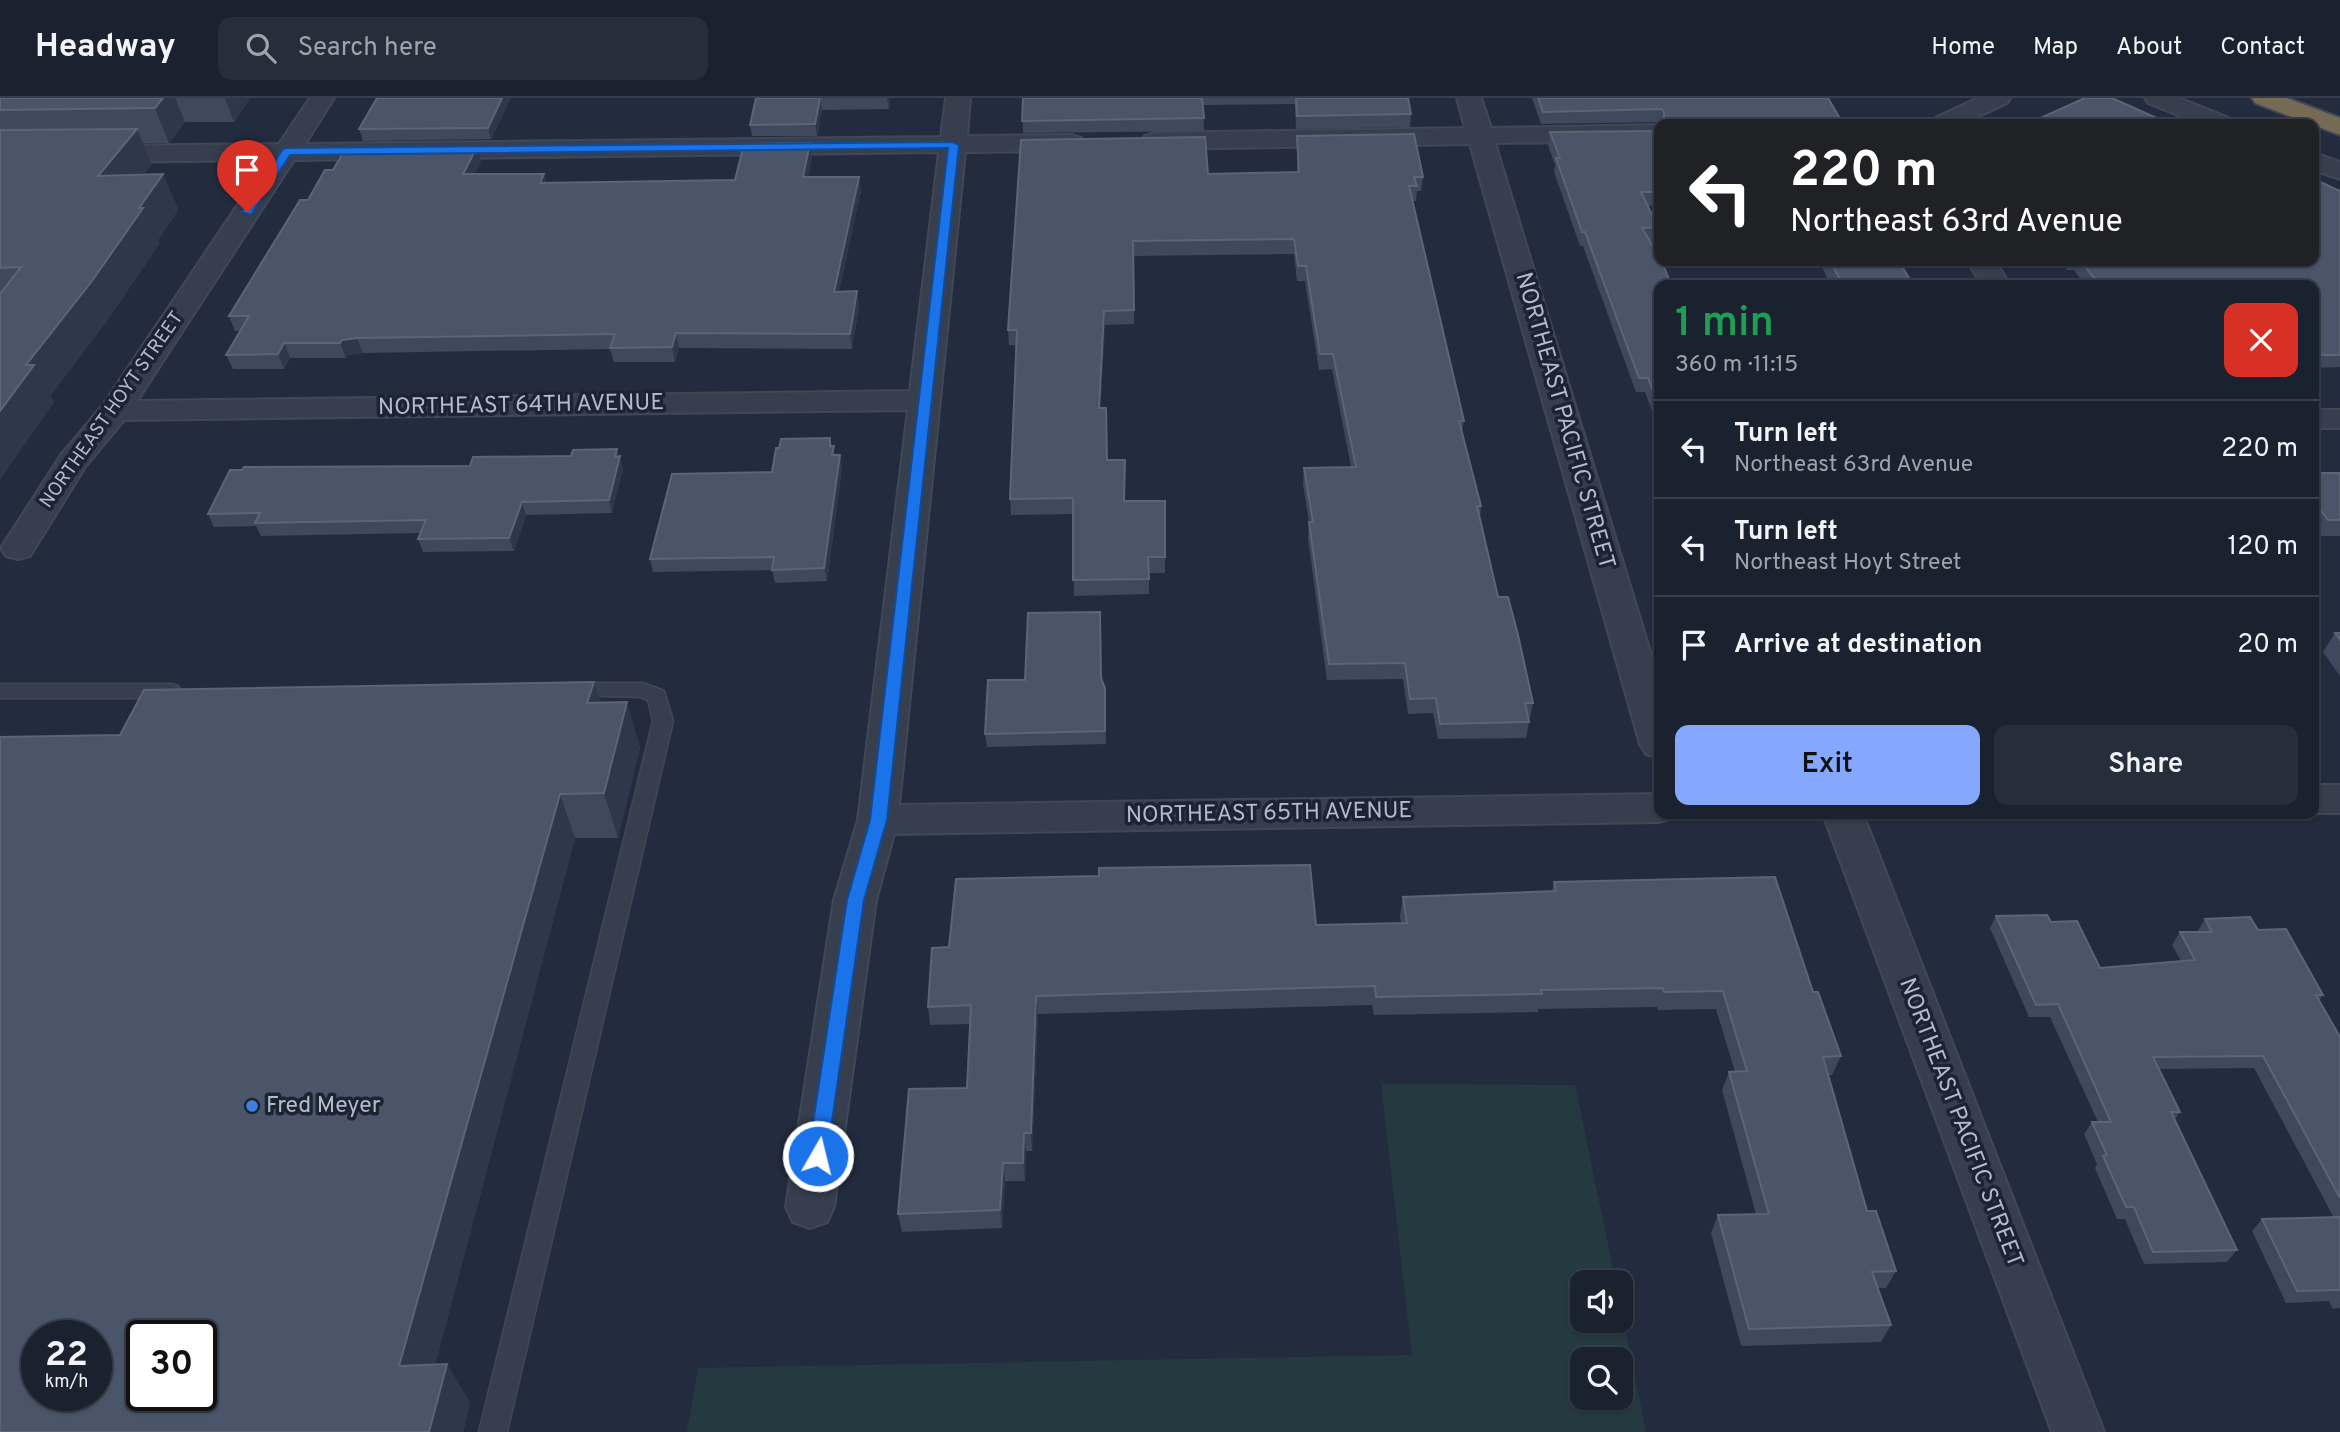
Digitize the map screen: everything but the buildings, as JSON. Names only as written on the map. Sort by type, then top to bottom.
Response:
[{"type":"highway","points":[[2264,98],[2340,127]]},
{"type":"street","name":"NORTHEAST HOYT STREET","points":[[18,548],[72,463],[116,411],[322,98]]},
{"type":"street","points":[[810,1208],[855,900],[878,820],[958,98]]},
{"type":"street","name":"NORTHEAST PACIFIC STREET","points":[[1468,98],[1654,727]]},
{"type":"street","points":[[1953,119],[1998,98]]},
{"type":"street","points":[[2157,98],[2210,119]]},
{"type":"street","points":[[1133,141],[1654,133]]},
{"type":"street","points":[[0,155],[1092,142]]},
{"type":"street","points":[[2319,163],[2340,171]]},
{"type":"street","name":"NORTHEAST 64TH AVENUE","points":[[116,411],[926,400]]},
{"type":"street","points":[[2319,419],[2340,419]]},
{"type":"street","name":"NORTHEAST 65TH AVENUE","points":[[878,820],[1654,808]]},
{"type":"street","name":"NORTHEAST PACIFIC STREET","points":[[1845,819],[2078,1432]]},
{"type":"lane","points":[[493,1432],[663,721],[657,696],[643,690],[546,690]]},
{"type":"lane","points":[[0,691],[196,691]]},
{"type":"green space","points":[[1381,1084],[1575,1085],[1613,1270],[1570,1270],[1570,1333],[1626,1333],[1629,1347],[1570,1347],[1570,1410],[1633,1410],[1633,1367],[1646,1432],[687,1432],[698,1368],[1412,1355]]},
{"type":"place","name":"Fred Meyer","points":[[252,1106]]},
{"type":"route","points":[[247,212],[287,152],[953,145],[878,820],[855,900],[818,1156]]}]
